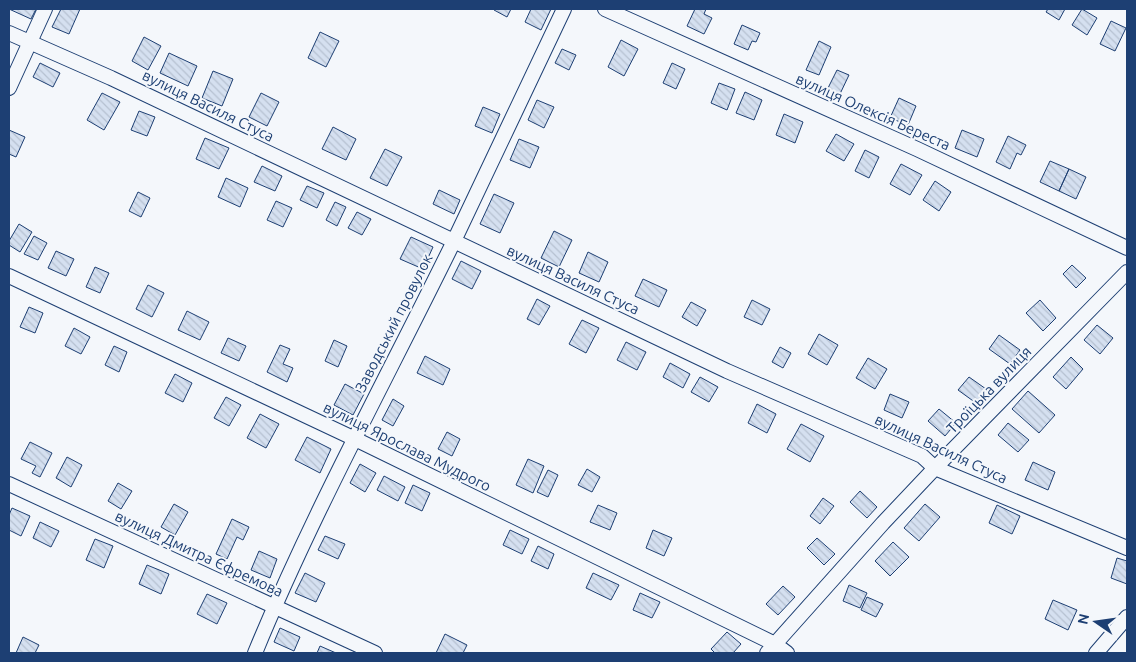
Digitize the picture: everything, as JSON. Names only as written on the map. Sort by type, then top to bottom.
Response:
[{"type":"street","points":[[9,88],[45,9]]},
{"type":"street","name":"Заводський провулок","points":[[255,653],[274,607],[353,438],[454,241],[564,9]]},
{"type":"street","name":"вулиця Олексія Береста","points":[[605,9],[917,149],[1127,248]]},
{"type":"street","name":"вулиця Василя Стуса","points":[[9,33],[111,78],[727,371],[922,456],[936,468],[1127,548]]},
{"type":"street","name":"Троїцька вулиця","points":[[771,649],[883,523],[1127,272]]},
{"type":"street","name":"вулиця Ярослава Мудрого","points":[[9,276],[353,438],[771,649],[787,653]]},
{"type":"street","name":"вулиця Дмитра Єфремова","points":[[9,484],[375,653]]},
{"type":"street","points":[[1096,653],[1127,617]]},
{"type":"building","points":[[9,9],[36,9],[31,19]]},
{"type":"building","points":[[61,9],[80,9],[69,34],[52,27]]},
{"type":"building","points":[[495,9],[511,9],[507,17]]},
{"type":"building","points":[[531,9],[551,9],[541,30],[525,22]]},
{"type":"building","points":[[695,9],[706,9],[704,14],[712,18],[704,34],[687,26]]},
{"type":"building","points":[[1048,9],[1065,9],[1059,20],[1046,12]]},
{"type":"building","points":[[1082,9],[1097,18],[1087,35],[1072,25]]},
{"type":"building","points":[[1111,21],[1126,28],[1115,51],[1100,44]]},
{"type":"building","points":[[742,25],[760,33],[756,42],[752,41],[748,50],[734,44]]},
{"type":"building","points":[[320,32],[339,41],[326,67],[308,58]]},
{"type":"building","points":[[144,37],[161,46],[148,70],[132,61]]},
{"type":"building","points":[[621,40],[638,49],[624,76],[608,67]]},
{"type":"building","points":[[819,41],[831,47],[819,75],[806,70]]},
{"type":"building","points":[[562,49],[576,55],[569,70],[555,63]]},
{"type":"building","points":[[169,53],[197,66],[188,86],[160,73]]},
{"type":"building","points":[[40,63],[60,73],[53,87],[33,77]]},
{"type":"building","points":[[672,63],[685,69],[676,89],[663,83]]},
{"type":"building","points":[[837,70],[849,75],[839,96],[827,90]]},
{"type":"building","points":[[213,71],[233,79],[222,106],[202,98]]},
{"type":"building","points":[[719,83],[735,89],[727,110],[711,103]]},
{"type":"building","points":[[745,92],[762,100],[754,120],[736,113]]},
{"type":"building","points":[[102,93],[120,102],[104,130],[87,120]]},
{"type":"building","points":[[261,93],[279,102],[267,126],[249,117]]},
{"type":"building","points":[[899,98],[916,106],[908,125],[890,118]]},
{"type":"building","points":[[537,100],[554,107],[544,128],[528,120]]},
{"type":"building","points":[[483,107],[500,114],[492,133],[475,126]]},
{"type":"building","points":[[139,111],[155,117],[147,136],[131,130]]},
{"type":"building","points":[[784,114],[803,122],[795,143],[776,135]]},
{"type":"building","points":[[333,127],[356,139],[346,160],[322,149]]},
{"type":"building","points":[[9,130],[25,137],[16,157],[9,154]]},
{"type":"building","points":[[962,130],[984,139],[977,157],[955,148]]},
{"type":"building","points":[[836,134],[854,144],[844,161],[826,151]]},
{"type":"building","points":[[1008,136],[1026,145],[1021,155],[1017,153],[1010,169],[996,162]]},
{"type":"building","points":[[205,138],[229,148],[219,169],[196,159]]},
{"type":"building","points":[[519,139],[539,147],[530,168],[510,160]]},
{"type":"building","points":[[385,149],[402,157],[387,186],[370,178]]},
{"type":"building","points":[[865,150],[879,157],[869,178],[855,171]]},
{"type":"building","points":[[1050,161],[1069,169],[1059,191],[1040,182]]},
{"type":"building","points":[[901,164],[922,175],[910,195],[890,184]]},
{"type":"building","points":[[262,166],[282,176],[275,191],[254,182]]},
{"type":"building","points":[[1069,169],[1086,177],[1076,199],[1059,191]]},
{"type":"building","points":[[226,178],[248,188],[240,207],[218,197]]},
{"type":"building","points":[[935,181],[951,192],[939,211],[923,200]]},
{"type":"building","points":[[307,186],[324,193],[317,208],[300,200]]},
{"type":"building","points":[[439,190],[460,200],[454,214],[433,204]]},
{"type":"building","points":[[138,192],[150,198],[141,217],[129,211]]},
{"type":"building","points":[[494,194],[514,203],[500,233],[480,224]]},
{"type":"building","points":[[276,201],[292,208],[283,227],[267,220]]},
{"type":"building","points":[[335,202],[346,207],[337,226],[326,220]]},
{"type":"building","points":[[357,212],[371,219],[362,235],[348,228]]},
{"type":"building","points":[[19,224],[32,232],[20,252],[9,245],[9,241]]},
{"type":"building","points":[[554,231],[572,240],[559,267],[541,258]]},
{"type":"building","points":[[34,236],[47,243],[38,260],[24,254]]},
{"type":"building","points":[[411,237],[433,247],[423,269],[400,259]]},
{"type":"building","points":[[56,251],[74,259],[66,276],[48,268]]},
{"type":"building","points":[[588,252],[608,262],[599,282],[579,273]]},
{"type":"building","points":[[461,261],[481,271],[472,289],[452,279]]},
{"type":"building","points":[[1072,265],[1086,278],[1076,288],[1063,274]]},
{"type":"building","points":[[95,267],[109,273],[100,293],[86,287]]},
{"type":"building","points":[[643,279],[667,290],[659,307],[635,296]]},
{"type":"building","points":[[148,285],[164,293],[152,317],[136,309]]},
{"type":"building","points":[[537,299],[550,306],[539,325],[527,319]]},
{"type":"building","points":[[752,300],[770,309],[762,325],[744,317]]},
{"type":"building","points":[[1040,300],[1056,318],[1043,331],[1026,313]]},
{"type":"building","points":[[691,302],[706,310],[697,326],[682,317]]},
{"type":"building","points":[[29,307],[43,313],[35,333],[20,327]]},
{"type":"building","points":[[187,311],[209,322],[200,340],[178,330]]},
{"type":"building","points":[[582,320],[599,328],[586,353],[569,344]]},
{"type":"building","points":[[1097,325],[1113,338],[1100,354],[1084,340]]},
{"type":"building","points":[[74,328],[90,337],[81,354],[65,346]]},
{"type":"building","points":[[819,334],[838,345],[827,365],[808,354]]},
{"type":"building","points":[[999,335],[1020,350],[1010,364],[989,349]]},
{"type":"building","points":[[228,338],[246,346],[239,361],[221,353]]},
{"type":"building","points":[[334,340],[347,346],[338,367],[325,361]]},
{"type":"building","points":[[626,342],[646,352],[637,370],[617,360]]},
{"type":"building","points":[[280,345],[290,349],[283,364],[293,368],[287,382],[267,372]]},
{"type":"building","points":[[114,346],[127,352],[119,372],[105,365]]},
{"type":"building","points":[[780,347],[791,353],[783,368],[772,362]]},
{"type":"building","points":[[425,356],[450,369],[443,385],[417,373]]},
{"type":"building","points":[[1071,357],[1083,369],[1066,389],[1053,377]]},
{"type":"building","points":[[868,358],[887,369],[875,389],[856,378]]},
{"type":"building","points":[[670,363],[690,374],[683,388],[663,377]]},
{"type":"building","points":[[175,374],[192,383],[183,402],[165,393]]},
{"type":"building","points":[[700,377],[718,387],[709,402],[691,392]]},
{"type":"building","points":[[969,377],[986,389],[976,403],[958,390]]},
{"type":"building","points":[[345,384],[364,394],[353,415],[334,405]]},
{"type":"building","points":[[1028,391],[1055,415],[1039,433],[1012,409]]},
{"type":"building","points":[[890,394],[909,402],[902,418],[884,410]]},
{"type":"building","points":[[226,397],[241,405],[229,426],[214,418]]},
{"type":"building","points":[[393,399],[404,406],[393,426],[382,420]]},
{"type":"building","points":[[757,404],[776,414],[767,433],[748,423]]},
{"type":"building","points":[[939,409],[956,423],[945,436],[928,421]]},
{"type":"building","points":[[260,414],[279,424],[266,448],[247,438]]},
{"type":"building","points":[[1008,423],[1029,440],[1018,452],[998,435]]},
{"type":"building","points":[[801,424],[824,436],[810,462],[787,449]]},
{"type":"building","points":[[447,432],[460,439],[452,456],[438,449]]},
{"type":"building","points":[[307,437],[331,449],[320,473],[295,460]]},
{"type":"building","points":[[30,442],[52,453],[40,477],[32,473],[36,466],[21,459]]},
{"type":"building","points":[[67,457],[82,465],[71,487],[56,478]]},
{"type":"building","points":[[528,459],[544,466],[533,493],[516,485]]},
{"type":"building","points":[[1033,462],[1055,472],[1048,490],[1025,480]]},
{"type":"building","points":[[360,464],[376,473],[365,492],[350,483]]},
{"type":"building","points":[[587,469],[600,477],[592,492],[578,485]]},
{"type":"building","points":[[548,470],[558,475],[548,497],[537,492]]},
{"type":"building","points":[[384,476],[405,487],[398,501],[377,490]]},
{"type":"building","points":[[118,483],[132,491],[121,509],[108,501]]},
{"type":"building","points":[[413,485],[430,493],[422,511],[405,503]]},
{"type":"building","points":[[860,491],[877,507],[867,518],[850,502]]},
{"type":"building","points":[[823,498],[834,506],[820,524],[810,516]]},
{"type":"building","points":[[174,504],[188,512],[175,535],[161,527]]},
{"type":"building","points":[[925,504],[940,517],[919,541],[904,528]]},
{"type":"building","points":[[598,505],[617,513],[610,530],[590,522]]},
{"type":"building","points":[[997,505],[1020,516],[1012,534],[989,523]]},
{"type":"building","points":[[12,508],[30,516],[21,536],[9,530],[9,515]]},
{"type":"building","points":[[232,519],[249,527],[243,540],[237,537],[227,559],[216,554]]},
{"type":"building","points":[[40,522],[59,531],[51,547],[33,538]]},
{"type":"building","points":[[510,530],[529,539],[522,554],[503,545]]},
{"type":"building","points":[[653,530],[672,538],[664,556],[646,548]]},
{"type":"building","points":[[325,536],[345,544],[338,559],[318,550]]},
{"type":"building","points":[[817,538],[835,554],[824,565],[807,548]]},
{"type":"building","points":[[95,539],[113,546],[104,568],[86,560]]},
{"type":"building","points":[[893,542],[909,557],[890,576],[875,561]]},
{"type":"building","points":[[538,546],[554,554],[548,569],[531,561]]},
{"type":"building","points":[[259,551],[277,559],[270,578],[251,570]]},
{"type":"building","points":[[1117,558],[1127,561],[1127,584],[1111,578]]},
{"type":"building","points":[[147,565],[169,574],[161,594],[139,584]]},
{"type":"building","points":[[305,573],[325,583],[316,602],[295,593]]},
{"type":"building","points":[[593,573],[619,585],[611,600],[586,588]]},
{"type":"building","points":[[849,585],[867,593],[860,608],[843,601]]},
{"type":"building","points":[[783,586],[795,597],[778,615],[766,604]]},
{"type":"building","points":[[640,593],[660,602],[652,618],[633,610]]},
{"type":"building","points":[[207,594],[227,603],[217,624],[197,614]]},
{"type":"building","points":[[867,597],[883,604],[876,617],[861,610]]},
{"type":"building","points":[[1053,600],[1077,610],[1068,630],[1045,619]]},
{"type":"building","points":[[280,628],[300,637],[294,651],[274,642]]},
{"type":"building","points":[[727,632],[741,644],[733,653],[715,653],[711,649]]},
{"type":"building","points":[[445,634],[467,645],[463,653],[436,653]]},
{"type":"building","points":[[23,637],[39,645],[35,653],[16,653]]},
{"type":"building","points":[[320,646],[336,653],[317,653]]}]
